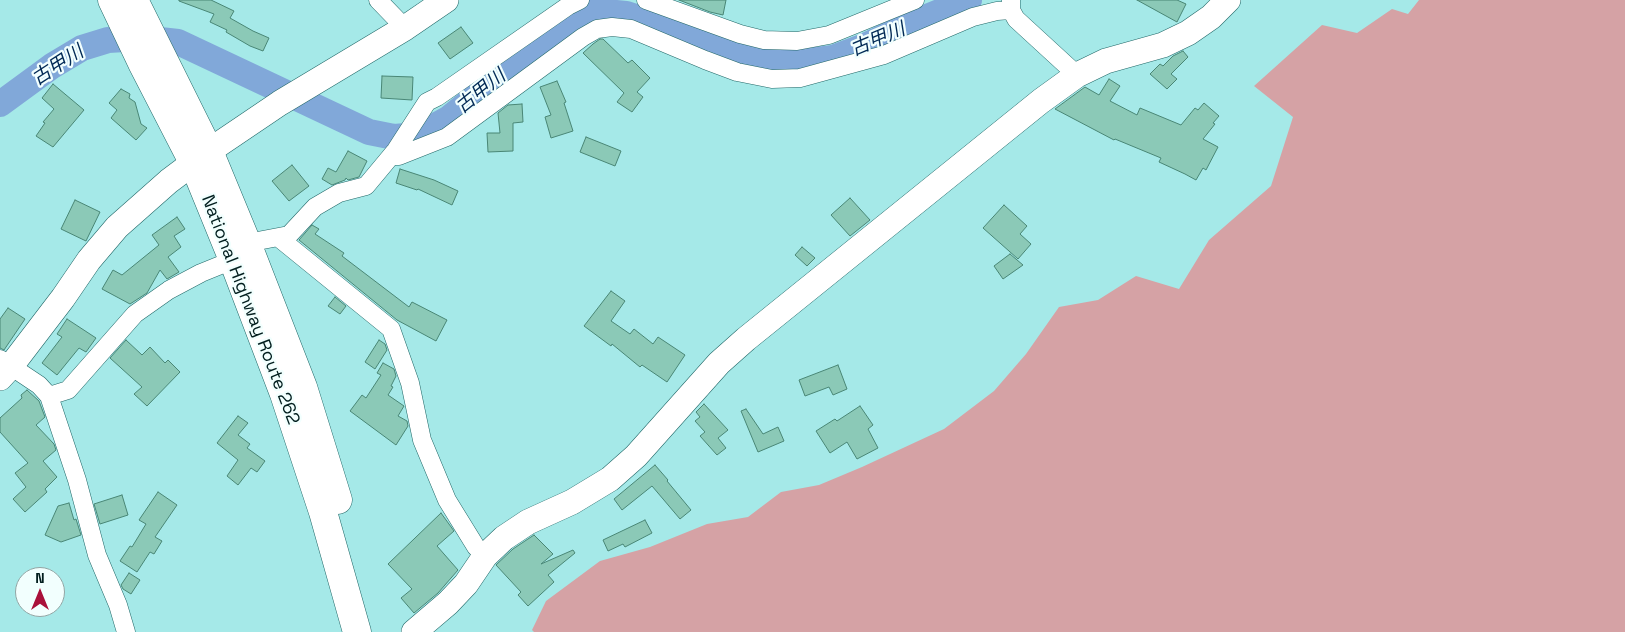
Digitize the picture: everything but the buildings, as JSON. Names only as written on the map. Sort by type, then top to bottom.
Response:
[{"type":"highway","name":"National Highway Route 262","points":[[112,0],[135,26],[201,156],[240,252],[303,387],[342,510],[376,632]]},
{"type":"highway","name":"National Highway Route 262","points":[[134,0],[135,26]]},
{"type":"highway","name":"National Highway Route 262","points":[[240,252],[323,512],[357,632]]},
{"type":"street","points":[[378,0],[405,28]]},
{"type":"street","points":[[126,632],[118,605],[98,555],[77,480],[49,396],[39,385],[4,368],[63,298],[89,260],[117,227],[201,156],[280,103],[405,28],[446,0]]},
{"type":"street","points":[[49,396],[68,390],[136,314],[169,290],[240,252],[289,236],[315,207],[339,193],[366,186],[394,153],[427,102],[568,6],[580,0]]},
{"type":"street","points":[[646,0],[740,34],[764,40],[797,41],[829,35],[915,0]]},
{"type":"street","points":[[414,632],[448,603],[466,584],[485,556],[504,538],[528,522],[572,502],[610,479],[636,456],[719,364],[746,339],[1041,101],[1076,75],[1106,61],[1163,45],[1188,33],[1211,17],[1228,0]]},
{"type":"street","points":[[394,153],[399,156],[447,137],[584,37],[597,29],[612,27],[630,30],[737,72],[772,79],[800,78],[884,55],[973,17],[997,11],[1011,5],[1016,19],[1076,75]]},
{"type":"street","points":[[279,238],[392,329],[410,383],[422,440],[447,500],[476,547],[485,556]]},
{"type":"shaded area","points":[[1419,0],[1625,0],[1625,632],[534,632],[532,630],[546,601],[600,561],[650,547],[707,524],[748,517],[781,492],[819,485],[944,429],[994,391],[1026,354],[1059,307],[1098,300],[1136,276],[1179,289],[1209,240],[1271,186],[1293,117],[1254,86],[1322,25],[1357,33],[1392,9],[1408,14]]},
{"type":"waterway","name":"古甲川","points":[[0,104],[52,66],[82,48],[108,40],[142,38],[178,42],[369,132],[394,137],[419,135],[448,119],[567,22],[597,11],[626,14],[679,31],[757,60],[807,61],[833,58],[865,46],[917,21],[969,0]]}]
